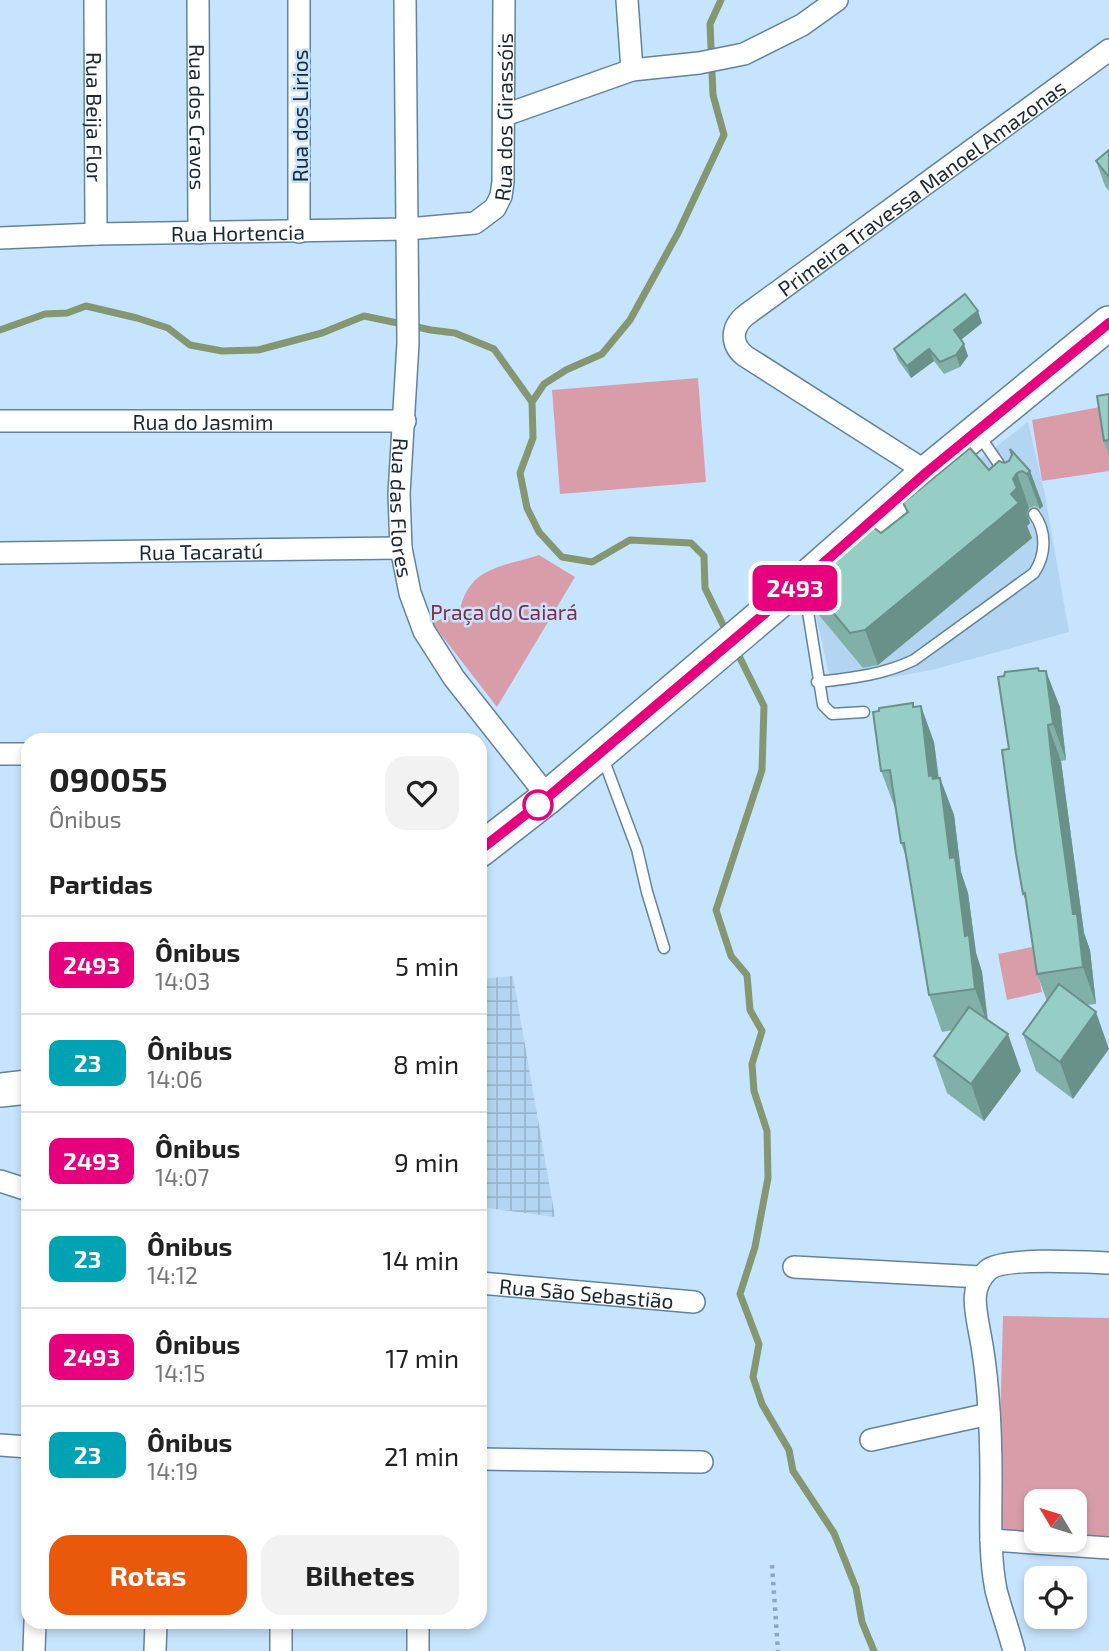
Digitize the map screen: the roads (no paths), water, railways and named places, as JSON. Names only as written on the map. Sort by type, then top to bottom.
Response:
[{"type":"main road","points":[[487,845],[548,797],[748,628],[927,472],[1109,323]]},
{"type":"main road","points":[[0,1090],[21,1088]]},
{"type":"street","name":"Rua Beija Flor","points":[[95,0],[96,234]]},
{"type":"street","name":"Rua dos Cravos","points":[[198,0],[199,233]]},
{"type":"street","name":"Rua dos Lirios","points":[[299,0],[299,232]]},
{"type":"street","points":[[405,0],[408,229]]},
{"type":"street","name":"Rua dos Girassóis","points":[[475,223],[495,208],[501,196],[505,115],[504,0]]},
{"type":"street","points":[[627,0],[632,70]]},
{"type":"street","points":[[505,115],[632,70],[699,63],[744,54],[802,25],[837,0]]},
{"type":"street","name":"Primeira Travessa Manoel Amazonas","points":[[927,472],[745,356],[736,346],[734,331],[746,315],[1109,50]]},
{"type":"street","name":"Rua Hortencia","points":[[0,238],[408,229],[475,223]]},
{"type":"street","name":"Rua das Flores","points":[[408,229],[408,343],[399,494],[401,548],[410,593],[424,631],[486,733]]},
{"type":"street","name":"Rua do Jasmim","points":[[0,421],[405,421]]},
{"type":"street","name":"Rua Tacaratú","points":[[0,553],[401,548]]},
{"type":"street","name":"Rua das Flores","points":[[488,736],[548,797]]},
{"type":"street","points":[[0,754],[21,754]]},
{"type":"street","points":[[0,1181],[21,1188]]},
{"type":"street","points":[[1014,1651],[996,1589],[991,1541],[989,1414],[983,1349],[974,1303],[975,1289],[981,1277],[991,1267],[1024,1262],[1109,1262]]},
{"type":"street","points":[[794,1267],[981,1277]]},
{"type":"street","name":"Rua São Sebastião","points":[[487,1284],[694,1302]]},
{"type":"street","points":[[871,1440],[989,1414]]},
{"type":"street","points":[[0,1446],[21,1447]]},
{"type":"street","points":[[487,1459],[702,1462]]},
{"type":"street","points":[[991,1541],[1109,1548]]},
{"type":"street","points":[[34,1651],[35,1629]]},
{"type":"street","points":[[155,1651],[156,1629]]},
{"type":"street","points":[[281,1629],[281,1651]]},
{"type":"street","points":[[418,1629],[418,1651]]},
{"type":"lane","points":[[977,433],[1010,481]]},
{"type":"lane","points":[[817,681],[892,671],[914,660],[1034,573],[1042,561],[1043,543],[1037,518]]},
{"type":"lane","points":[[803,581],[822,705],[832,714],[864,712]]},
{"type":"lane","points":[[600,752],[637,849],[646,892],[664,948]]},
{"type":"waterway","points":[[721,0],[710,24],[713,95],[724,135],[678,233],[630,320],[602,354],[566,370],[544,384],[532,402],[533,438],[520,473],[527,508],[539,532],[562,557],[592,562],[630,540],[691,543],[704,556],[705,588],[727,633]]},
{"type":"waterway","points":[[0,330],[45,314],[67,313],[86,306],[168,328],[190,345],[222,351],[258,350],[322,333],[364,316],[455,333],[494,349],[532,402]]},
{"type":"waterway","points":[[736,650],[764,706],[762,770],[716,910],[731,956],[747,975],[750,1010],[762,1031],[752,1064],[754,1091],[767,1131],[768,1178],[755,1247],[740,1294],[759,1344],[753,1377],[762,1404],[789,1450],[793,1471],[834,1533],[856,1588],[862,1622],[874,1651]]},
{"type":"park label","name":"Praça do Caiará","points":[[504,611]]}]
